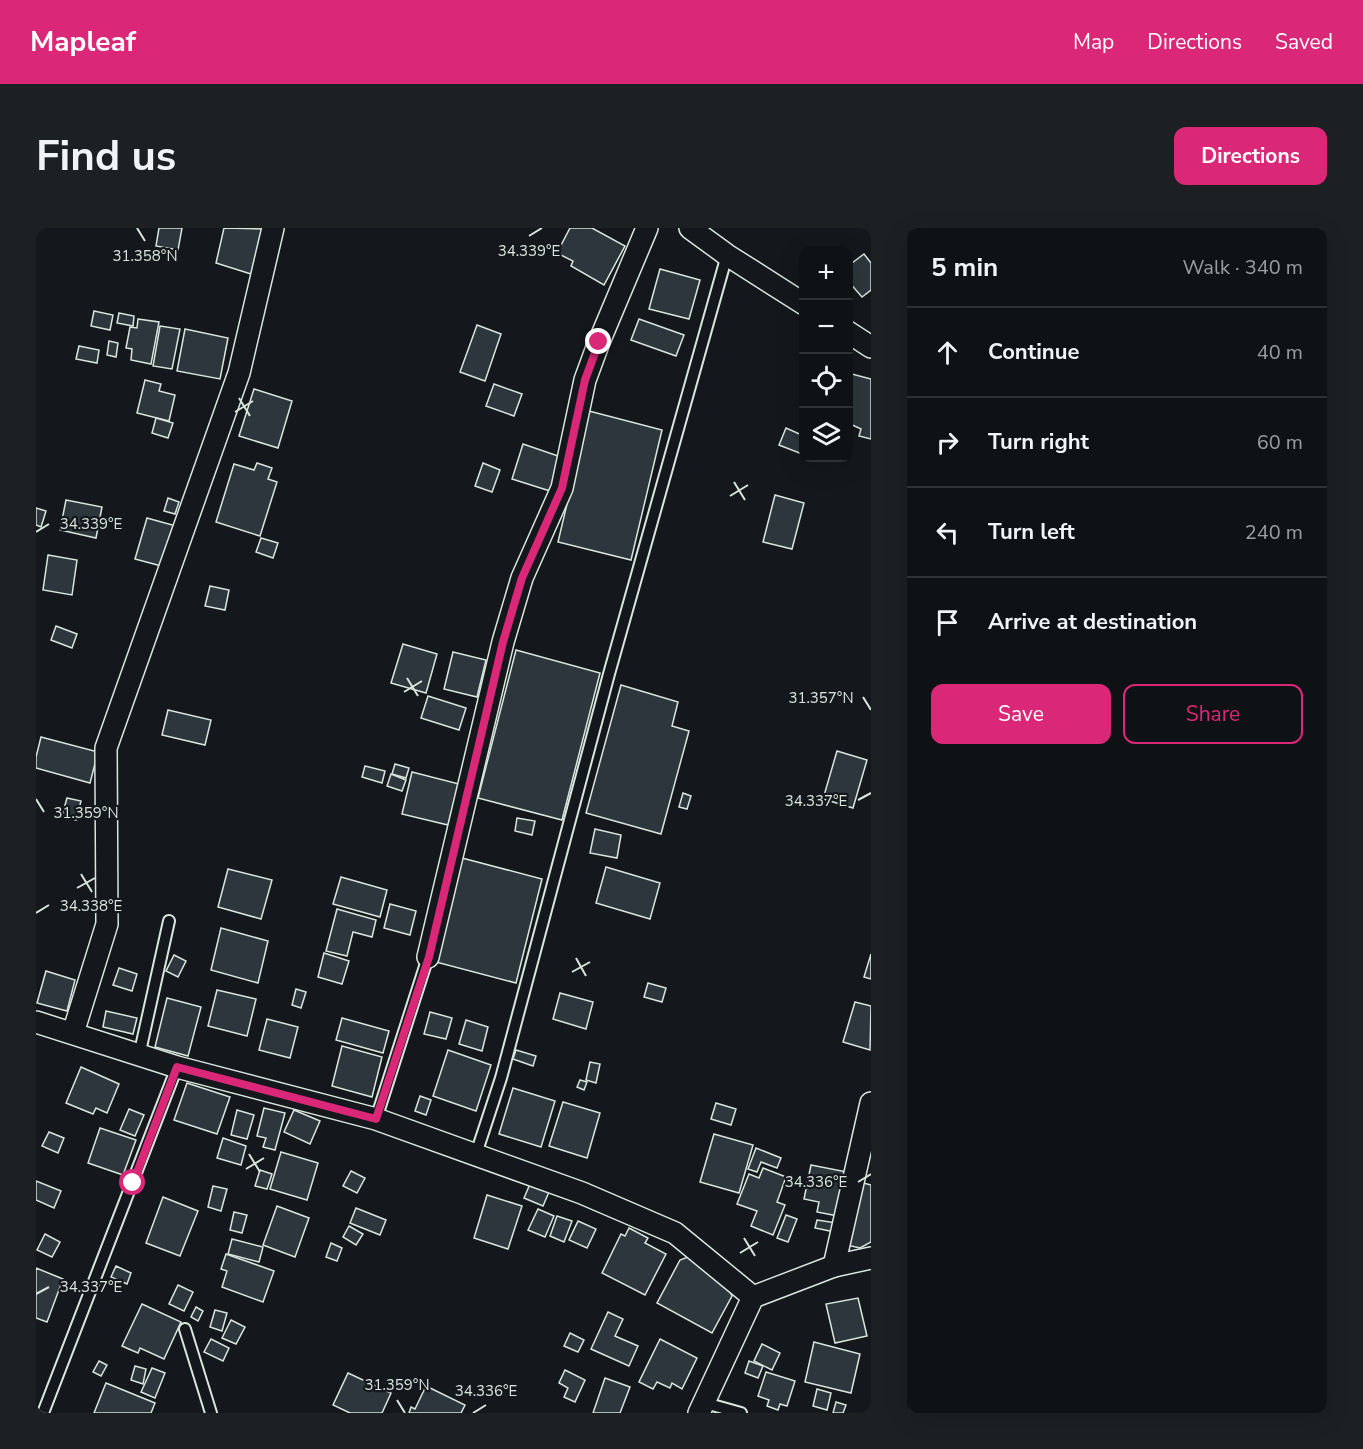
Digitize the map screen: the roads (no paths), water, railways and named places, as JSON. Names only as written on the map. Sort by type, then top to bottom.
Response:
[{"type":"street","points":[[73,1033],[107,924],[106,748],[239,373],[273,228]]},
{"type":"street","points":[[429,957],[503,642],[522,578],[562,488],[585,380],[647,228]]},
{"type":"street","points":[[690,228],[727,255],[799,301]]},
{"type":"street","points":[[853,335],[871,347]]},
{"type":"street","points":[[36,1022],[177,1067],[376,1119],[582,1193],[675,1233],[753,1297]]},
{"type":"street","points":[[834,1266],[871,1103]]},
{"type":"street","points":[[702,1408],[753,1297],[834,1266],[871,1258]]},
{"type":"lane","points":[[476,1154],[501,1078],[609,674],[727,255]]},
{"type":"lane","points":[[139,1056],[169,921]]},
{"type":"lane","points":[[376,1119],[429,957]]},
{"type":"lane","points":[[44,1413],[177,1067]]},
{"type":"lane","points":[[185,1329],[211,1413]]},
{"type":"lane","points":[[702,1408],[741,1413]]}]
